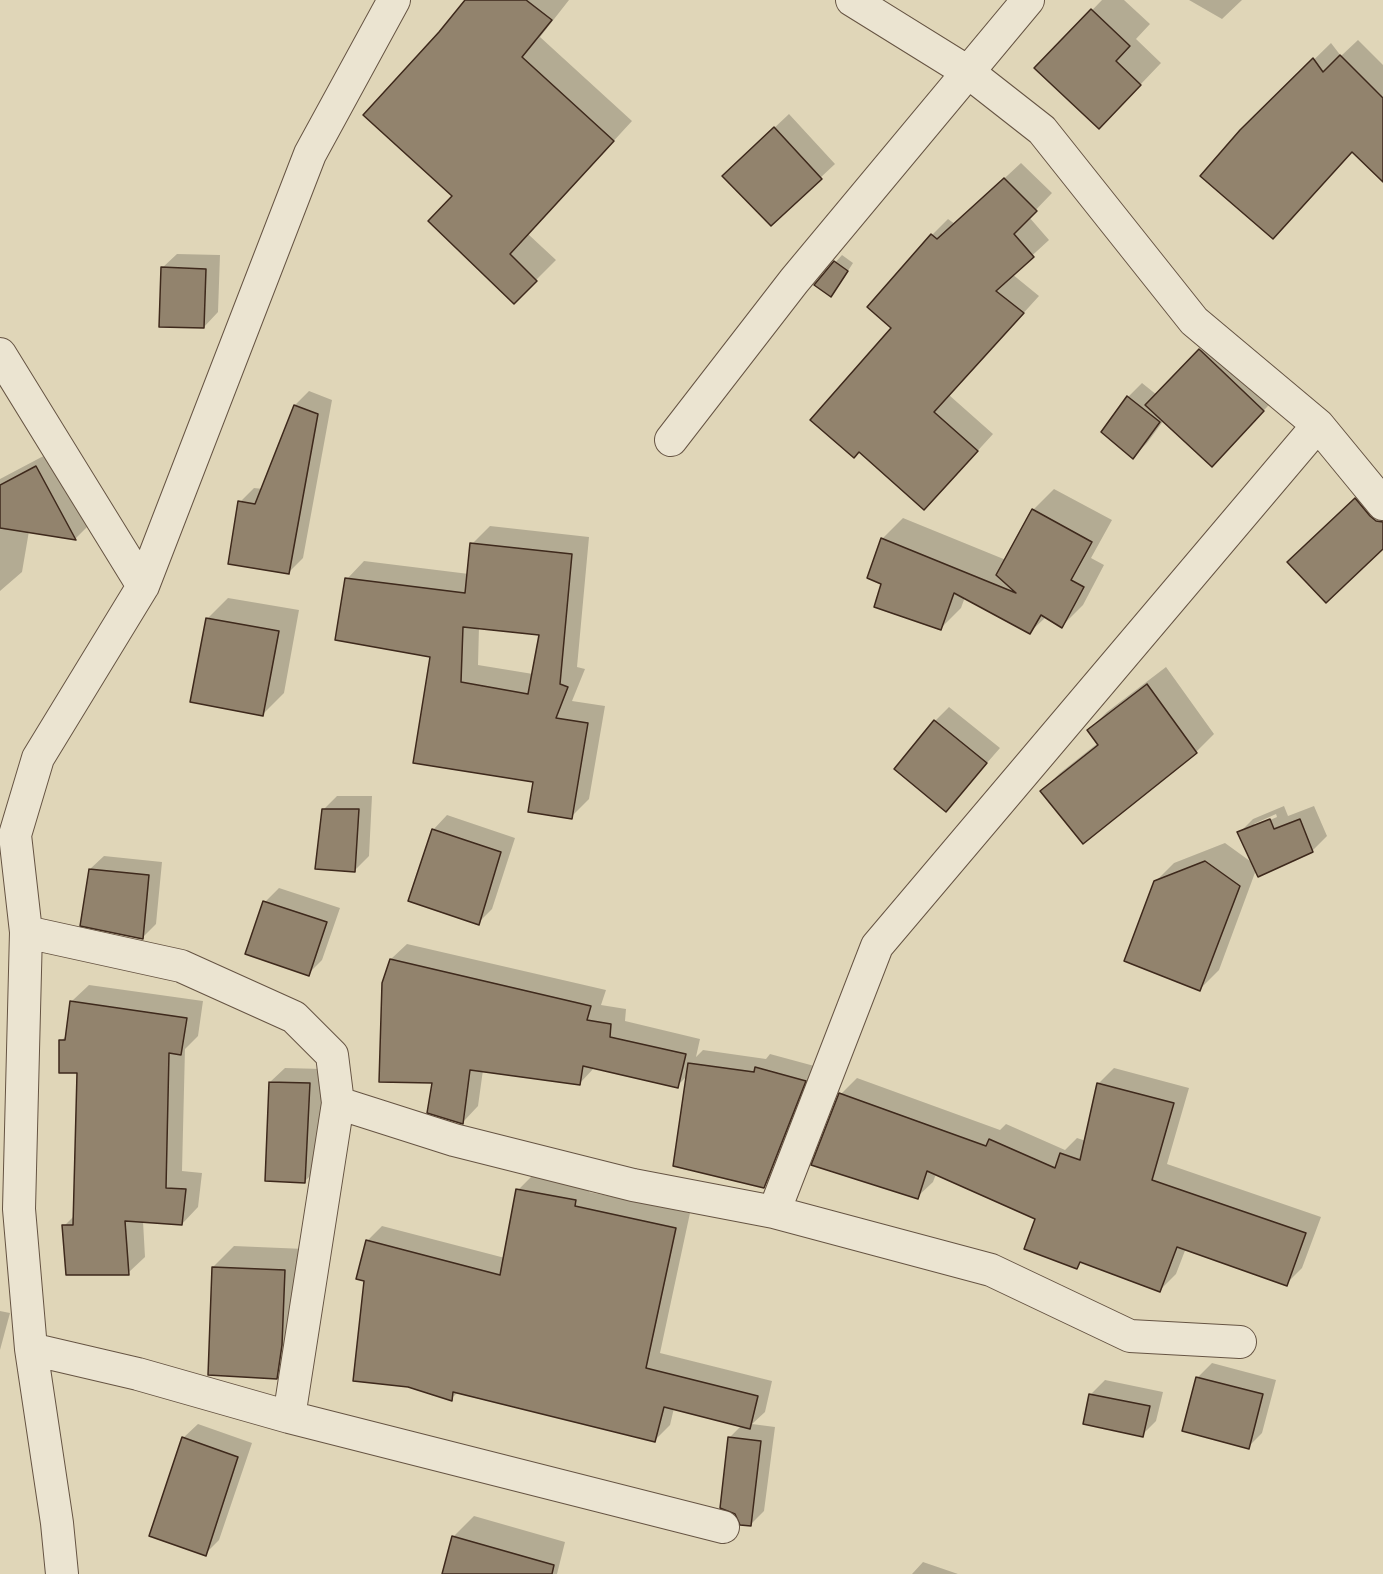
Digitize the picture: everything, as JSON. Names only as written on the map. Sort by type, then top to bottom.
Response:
[{"type":"street","points":[[62,1574],[57,1523],[9,1206],[26,932],[15,835],[38,758],[143,586],[310,154],[394,0]]},
{"type":"street","points":[[852,0],[968,72],[1042,130],[1194,321],[1318,424],[1383,504]]},
{"type":"street","points":[[671,440],[794,281],[1028,0]]},
{"type":"street","points":[[0,354],[143,586]]},
{"type":"street","points":[[774,1212],[877,946],[1318,424]]},
{"type":"street","points":[[26,932],[182,966],[294,1017],[332,1055],[338,1103],[289,1417]]},
{"type":"street","points":[[338,1103],[465,1143],[633,1185],[774,1212],[991,1270],[1130,1336],[1240,1342]]},
{"type":"street","points":[[31,1349],[138,1374],[289,1417],[723,1527]]},
{"type":"building","points":[[465,0],[526,0],[552,20],[522,57],[614,141],[510,254],[537,281],[514,304],[428,221],[452,196],[363,115]]},
{"type":"building","points":[[1091,9],[1130,46],[1116,61],[1141,85],[1099,129],[1034,68]]},
{"type":"building","points":[[1340,55],[1383,98],[1383,182],[1352,152],[1273,239],[1200,176],[1240,130],[1313,58],[1323,72]]},
{"type":"building","points":[[774,127],[822,179],[771,226],[722,176]]},
{"type":"building","points":[[1004,178],[1037,211],[1014,234],[1034,257],[996,291],[1024,313],[934,412],[978,451],[924,510],[859,452],[854,458],[810,420],[891,328],[867,307],[931,234],[937,239]]},
{"type":"building","points":[[834,261],[848,271],[831,297],[814,285]]},
{"type":"building","points":[[161,267],[206,269],[204,328],[159,327]]},
{"type":"building","points":[[1199,349],[1264,411],[1212,467],[1145,405]]},
{"type":"building","points":[[1127,396],[1160,422],[1133,459],[1101,432]]},
{"type":"building","points":[[294,405],[318,414],[289,574],[228,564],[238,501],[255,504]]},
{"type":"building","points":[[36,466],[76,540],[0,528],[0,485]]},
{"type":"building","points":[[1355,498],[1370,516],[1376,521],[1383,522],[1383,549],[1326,603],[1287,562]]},
{"type":"building","points":[[1032,509],[1092,542],[1071,580],[1084,587],[1062,628],[1041,615],[1030,634],[954,593],[941,630],[874,607],[881,584],[867,578],[881,538],[1016,593],[996,575]]},
{"type":"building","points":[[470,543],[572,554],[560,684],[568,687],[556,718],[588,723],[572,819],[528,812],[533,782],[413,763],[430,657],[335,640],[345,578],[465,593]],"holes":[[[463,627],[539,635],[528,694],[461,682]]]},
{"type":"building","points":[[206,618],[279,631],[263,716],[190,702]]},
{"type":"building","points":[[1147,684],[1197,753],[1083,844],[1040,791],[1098,745],[1087,730]]},
{"type":"building","points":[[934,720],[987,763],[946,812],[894,769]]},
{"type":"building","points":[[322,809],[359,809],[355,872],[315,869]]},
{"type":"building","points":[[1270,819],[1274,829],[1300,819],[1313,852],[1258,877],[1237,832]]},
{"type":"building","points":[[432,829],[501,852],[479,925],[408,901]]},
{"type":"building","points":[[1205,861],[1240,886],[1200,991],[1124,961],[1154,881]]},
{"type":"building","points":[[89,869],[149,875],[143,939],[80,926]]},
{"type":"building","points":[[263,901],[327,922],[309,976],[245,954]]},
{"type":"building","points":[[390,959],[591,1006],[587,1020],[611,1024],[610,1037],[686,1054],[678,1088],[583,1066],[580,1085],[470,1070],[463,1124],[427,1113],[432,1083],[379,1082],[382,983]]},
{"type":"building","points":[[70,1001],[187,1018],[181,1055],[169,1053],[166,1188],[186,1189],[182,1225],[125,1221],[129,1275],[66,1275],[62,1225],[73,1225],[77,1073],[59,1073],[59,1040],[65,1040]]},
{"type":"building","points":[[688,1063],[754,1072],[755,1067],[806,1081],[764,1188],[673,1166]]},
{"type":"building","points":[[269,1082],[310,1083],[305,1183],[265,1181]]},
{"type":"building","points":[[1097,1083],[1174,1103],[1152,1180],[1306,1233],[1287,1286],[1177,1247],[1160,1292],[1080,1262],[1077,1269],[1024,1249],[1035,1219],[927,1171],[918,1199],[811,1165],[839,1093],[986,1146],[989,1139],[1055,1168],[1060,1153],[1080,1160]]},
{"type":"building","points":[[516,1189],[576,1200],[575,1206],[676,1228],[646,1368],[758,1396],[750,1429],[664,1407],[655,1442],[453,1392],[452,1401],[408,1387],[353,1381],[364,1281],[356,1279],[366,1240],[500,1275]]},
{"type":"building","points":[[212,1267],[285,1270],[282,1345],[277,1379],[208,1375]]},
{"type":"building","points":[[1196,1377],[1263,1394],[1249,1449],[1182,1431]]},
{"type":"building","points":[[1089,1394],[1150,1406],[1143,1437],[1083,1424]]},
{"type":"building","points":[[182,1437],[238,1457],[206,1556],[149,1536]]},
{"type":"building","points":[[728,1437],[761,1441],[751,1526],[740,1525],[735,1514],[720,1508]]},
{"type":"building","points":[[452,1536],[554,1565],[552,1574],[442,1574]]}]
